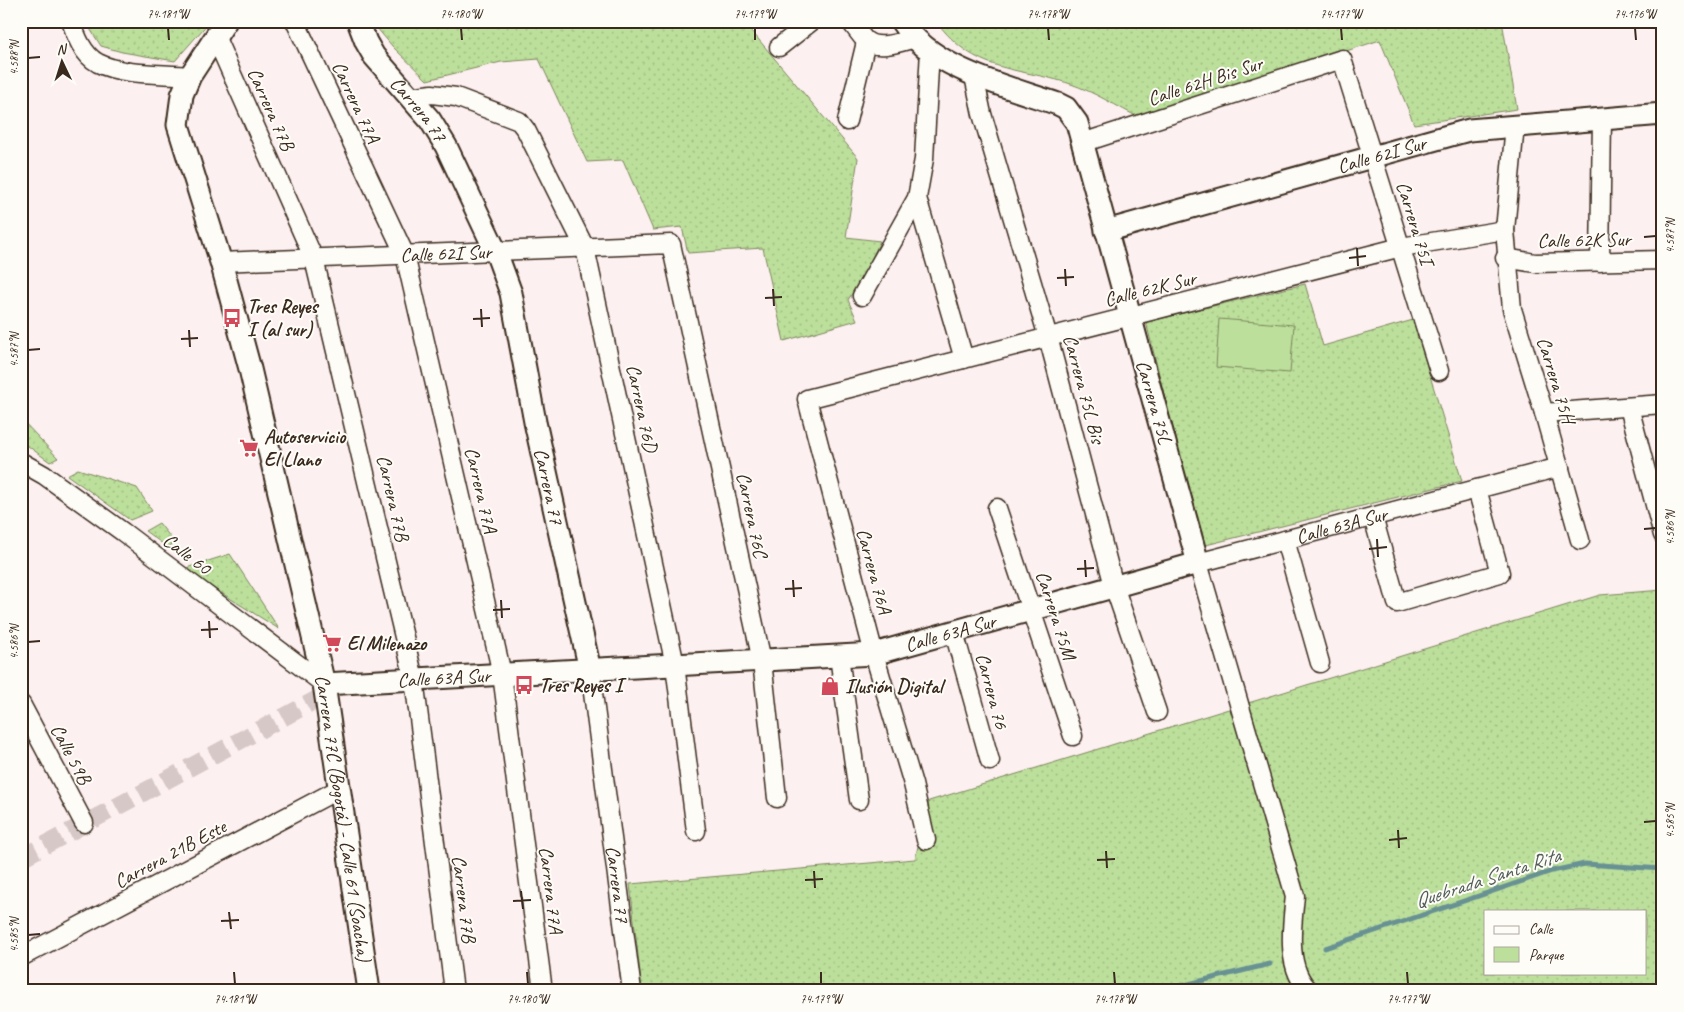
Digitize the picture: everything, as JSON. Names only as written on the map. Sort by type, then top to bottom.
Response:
[{"type":"street","points":[[71,21],[80,44],[96,62],[122,70],[190,76],[221,28]]},
{"type":"street","name":"Carrera 77A","points":[[295,21],[404,255],[502,674],[543,991]]},
{"type":"street","name":"Carrera 77","points":[[358,21],[374,56],[430,120],[446,146],[496,252],[511,293],[535,422],[590,670],[632,991]]},
{"type":"street","points":[[779,47],[812,21]]},
{"type":"street","points":[[850,21],[866,42],[880,45],[922,44]]},
{"type":"street","points":[[901,21],[922,44],[974,76]]},
{"type":"street","name":"Carrera 77B","points":[[221,28],[314,259],[414,679],[454,991]]},
{"type":"street","points":[[847,121],[866,42]]},
{"type":"street","points":[[862,296],[917,198],[924,160],[922,44]]},
{"type":"street","name":"Calle 62H Bis Sur","points":[[1082,143],[1342,59]]},
{"type":"street","name":"Carrera 75I","points":[[1342,59],[1439,371]]},
{"type":"street","name":"Carrera 77C (Bogotá) - Calle 61 (Soacha)","points":[[190,76],[182,95],[178,125],[221,262],[274,462],[324,684],[369,991]]},
{"type":"street","name":"Carrera 75L","points":[[974,76],[1058,104],[1072,115],[1082,143],[1198,562],[1295,896],[1293,950],[1298,977],[1310,991]]},
{"type":"street","name":"Carrera 75L Bis","points":[[974,76],[982,114],[1048,337],[1114,586],[1157,712]]},
{"type":"street","name":"Carrera 76D","points":[[410,96],[432,94],[456,97],[519,121],[526,130],[585,248],[675,665],[696,831]]},
{"type":"street","name":"Calle 62I Sur","points":[[1106,231],[1469,130],[1663,114]]},
{"type":"street","points":[[1600,262],[1602,118]]},
{"type":"street","name":"Carrera 75H","points":[[1515,125],[1505,230],[1505,258],[1512,309],[1580,540]]},
{"type":"street","points":[[917,198],[964,359]]},
{"type":"street","name":"Calle 62K Sur","points":[[807,399],[1401,248],[1505,230]]},
{"type":"street","name":"Calle 62I Sur","points":[[221,262],[671,244]]},
{"type":"street","name":"Carrera 76C","points":[[671,244],[762,661],[777,798]]},
{"type":"street","name":"Calle 62K Sur","points":[[1505,258],[1535,263],[1663,260]]},
{"type":"street","name":"Carrera 76A","points":[[807,399],[874,654],[913,784],[926,840]]},
{"type":"street","points":[[1544,413],[1663,404]]},
{"type":"street","points":[[1629,407],[1663,535]]},
{"type":"street","name":"Calle 60","points":[[21,462],[44,475],[123,532],[324,684]]},
{"type":"street","name":"Calle 63A Sur","points":[[324,684],[874,654],[1198,562],[1560,467]]},
{"type":"street","points":[[1373,517],[1397,603],[1500,573],[1477,489]]},
{"type":"street","name":"Carrera 75M","points":[[997,508],[1074,736]]},
{"type":"street","points":[[1285,540],[1320,663]]},
{"type":"street","name":"Carrera 76","points":[[954,632],[990,761]]},
{"type":"street","points":[[839,656],[859,800]]},
{"type":"street","name":"Calle 59B","points":[[21,704],[84,823]]},
{"type":"street","name":"Carrera 21B Este","points":[[21,957],[339,789]]},
{"type":"green space","points":[[85,21],[210,21],[175,61],[122,52],[101,46]]},
{"type":"green space","points":[[371,21],[743,21],[858,158],[846,237],[880,241],[867,269],[848,300],[857,320],[784,341],[763,248],[688,253],[682,227],[653,230],[623,160],[587,162],[539,59],[501,62],[427,80],[393,47]]},
{"type":"green space","points":[[936,21],[1502,21],[1517,109],[1414,124],[1380,40],[1140,118],[1080,87],[997,66],[981,59],[966,51]]},
{"type":"green space","points":[[1305,284],[1323,346],[1413,320],[1462,481],[1202,546],[1146,322]]},
{"type":"green space","points":[[1219,319],[1294,325],[1290,373],[1216,367]]},
{"type":"green space","points":[[21,419],[58,458],[50,462],[21,441]]},
{"type":"green space","points":[[78,469],[137,488],[152,511],[130,520],[67,475]]},
{"type":"green space","points":[[159,523],[175,543],[167,547],[145,531]]},
{"type":"green space","points":[[230,554],[279,629],[183,569]]},
{"type":"green space","points":[[1663,590],[1663,991],[642,991],[630,884],[915,859],[929,801],[1600,595]]},
{"type":"waterway","name":"Quebrada Santa Rita","points":[[1325,948],[1552,871],[1585,864],[1663,869]]},
{"type":"waterway","name":"Quebrada Santa Rita","points":[[1160,991],[1270,964]]},
{"type":"tunnel","points":[[21,858],[325,695]]},
{"type":"place","name":"Tres Reyes I (al sur)","points":[[232,318]]},
{"type":"place","name":"Autoservicio El Llano","points":[[249,448]]},
{"type":"place","name":"El Milenazo","points":[[332,643]]},
{"type":"place","name":"Tres Reyes I","points":[[524,685]]},
{"type":"place","name":"Ilusión Digital","points":[[830,686]]}]
